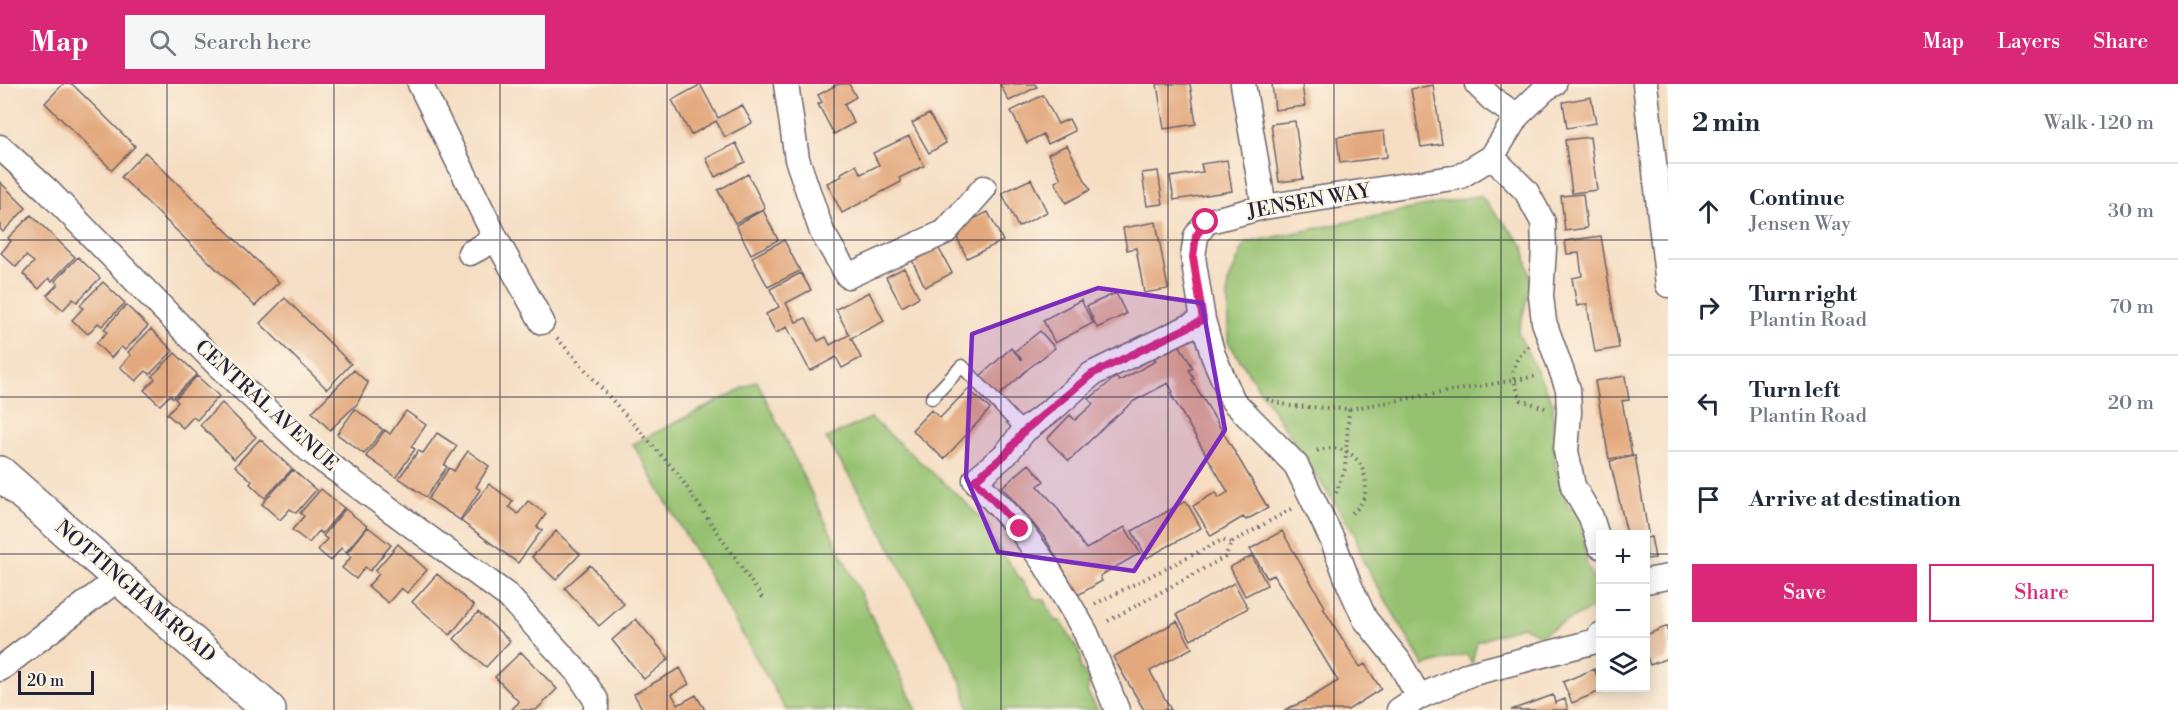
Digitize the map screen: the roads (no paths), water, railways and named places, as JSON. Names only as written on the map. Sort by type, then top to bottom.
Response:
[{"type":"main road","name":"NOTTINGHAM ROAD","points":[[0,473],[269,710]]},
{"type":"street","points":[[420,84],[496,239],[542,322]]},
{"type":"street","points":[[786,84],[797,159],[822,232],[848,276],[945,232],[984,188]]},
{"type":"street","points":[[1243,84],[1264,207]]},
{"type":"street","points":[[1477,84],[1492,99],[1517,116]]},
{"type":"street","name":"JENSEN WAY","points":[[1409,704],[1398,660],[1365,619],[1323,519],[1296,465],[1233,400],[1213,355],[1203,320],[1193,257],[1196,236],[1206,222],[1264,207],[1459,177],[1491,157],[1517,116],[1546,88],[1554,84]]},
{"type":"street","points":[[1645,84],[1664,205],[1662,243],[1668,285]]},
{"type":"street","name":"CENTRAL AVENUE","points":[[0,147],[47,190],[220,367],[309,450],[508,596],[578,672],[598,706]]},
{"type":"street","points":[[1491,157],[1526,191],[1543,222],[1541,296],[1544,322],[1569,389],[1566,451],[1573,486],[1592,518],[1596,532]]},
{"type":"street","points":[[470,253],[496,239]]},
{"type":"street","points":[[1117,710],[1081,623],[1045,564],[1020,529],[975,480],[1006,454],[1024,431],[1092,374],[1203,320]]},
{"type":"street","points":[[1650,580],[1668,577]]},
{"type":"street","points":[[0,669],[119,578]]},
{"type":"street","points":[[1409,704],[1470,674],[1596,641],[1598,638]]},
{"type":"lane","points":[[932,398],[962,366],[1024,431]]}]
